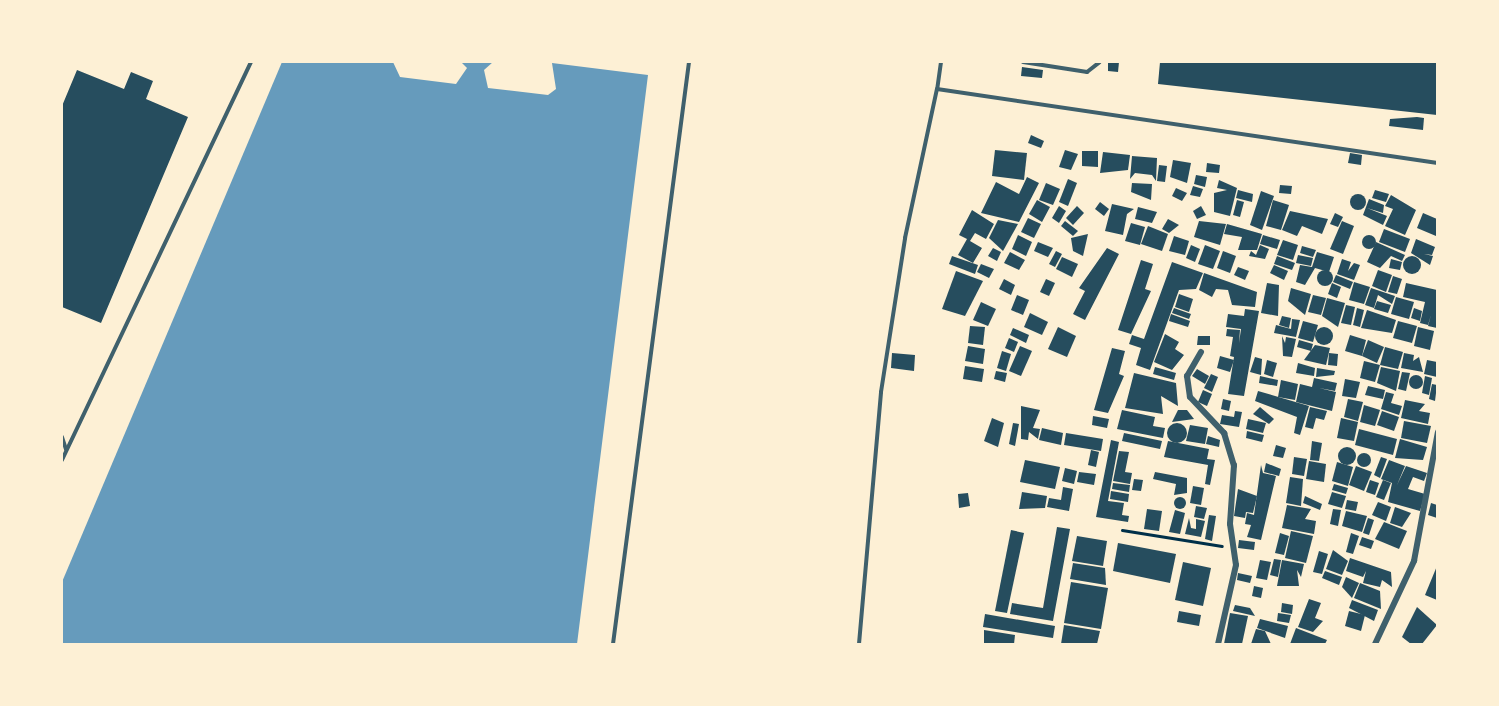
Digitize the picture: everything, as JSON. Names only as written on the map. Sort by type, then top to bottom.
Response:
[{"type":"street","points":[[1201,352],[1187,376],[1190,397],[1231,446],[1233,548],[1236,565],[1218,645]]},
{"type":"street","points":[[1376,645],[1414,561],[1437,432]]},
{"type":"lane","points":[[62,460],[251,62]]},
{"type":"lane","points":[[613,645],[689,62]]},
{"type":"lane","points":[[859,645],[881,392],[905,238],[938,89],[940,62]]},
{"type":"lane","points":[[1023,62],[1087,72],[1100,62]]},
{"type":"lane","points":[[938,89],[1437,163]]},
{"type":"lane","points":[[62,437],[66,450]]},
{"type":"path","points":[[1122,530],[1233,548]]},
{"type":"water","points":[[282,62],[544,62],[648,75],[577,644],[62,644],[62,582]]},
{"type":"pier","points":[[393,62],[461,62],[467,68],[456,84],[400,77]]},
{"type":"pier","points":[[493,62],[552,63],[556,89],[548,95],[488,88],[484,70]]},
{"type":"building","points":[[1108,62],[1119,62],[1118,72],[1108,71]]},
{"type":"building","points":[[1160,62],[1437,62],[1437,115],[1158,84]]},
{"type":"building","points":[[1022,67],[1043,70],[1042,78],[1021,76]]},
{"type":"building","points":[[77,70],[124,89],[131,72],[153,81],[146,99],[188,117],[101,323],[62,307],[62,106]]},
{"type":"building","points":[[1424,118],[1423,130],[1389,126],[1390,119]]},
{"type":"building","points":[[1031,135],[1044,141],[1041,148],[1028,143]]},
{"type":"building","points":[[995,150],[1027,153],[1024,180],[992,176]]},
{"type":"building","points":[[1065,150],[1078,154],[1071,170],[1059,167]]},
{"type":"building","points":[[1082,151],[1098,151],[1098,167],[1082,166]]},
{"type":"building","points":[[1103,152],[1130,155],[1128,170],[1100,173]]},
{"type":"building","points":[[1350,153],[1362,155],[1361,165],[1348,163]]},
{"type":"building","points":[[1132,156],[1157,158],[1156,181],[1152,175],[1135,173],[1130,179]]},
{"type":"building","points":[[1173,160],[1191,163],[1187,183],[1170,177]]},
{"type":"building","points":[[1207,163],[1220,165],[1219,173],[1206,172]]},
{"type":"building","points":[[1159,165],[1167,166],[1165,182],[1157,181]]},
{"type":"building","points":[[1196,175],[1207,177],[1205,187],[1194,184]]},
{"type":"building","points":[[1027,177],[1039,183],[1019,222],[981,213],[996,182],[1019,194]]},
{"type":"building","points":[[1068,179],[1077,183],[1068,206],[1059,202]]},
{"type":"building","points":[[1219,180],[1237,188],[1230,216],[1214,212],[1214,193],[1227,190],[1217,188]]},
{"type":"building","points":[[1046,183],[1060,189],[1053,205],[1039,200]]},
{"type":"building","points":[[1132,183],[1152,184],[1151,200],[1131,192]]},
{"type":"building","points":[[1280,185],[1292,186],[1291,194],[1279,193]]},
{"type":"building","points":[[1193,186],[1203,189],[1200,197],[1190,195]]},
{"type":"building","points":[[1176,188],[1187,193],[1182,201],[1172,196]]},
{"type":"building","points":[[1238,190],[1253,194],[1252,202],[1236,198]]},
{"type":"building","points":[[1375,190],[1389,194],[1386,202],[1372,198]]},
{"type":"building","points":[[1261,191],[1274,196],[1262,230],[1250,225]]},
{"type":"building","points":[[1358,194],[1366,202],[1358,210],[1350,202]]},
{"type":"building","points":[[1391,195],[1416,210],[1405,235],[1385,226],[1393,209],[1385,206]]},
{"type":"building","points":[[1369,199],[1384,205],[1383,213],[1367,208],[1387,216],[1383,225],[1363,215]]},
{"type":"building","points":[[1037,200],[1050,207],[1042,222],[1029,214]]},
{"type":"building","points":[[1237,200],[1244,202],[1240,217],[1233,215]]},
{"type":"building","points":[[1273,200],[1289,205],[1281,230],[1266,226]]},
{"type":"building","points":[[1100,202],[1109,209],[1104,216],[1095,209]]},
{"type":"building","points":[[1112,204],[1134,209],[1127,214],[1123,235],[1105,231]]},
{"type":"building","points":[[1059,206],[1066,211],[1059,223],[1052,218]]},
{"type":"building","points":[[1077,206],[1084,213],[1073,225],[1066,218]]},
{"type":"building","points":[[1201,206],[1206,215],[1197,219],[1193,211]]},
{"type":"building","points":[[1138,207],[1157,212],[1152,223],[1135,219]]},
{"type":"building","points":[[972,210],[994,224],[986,239],[975,233],[970,241],[982,248],[973,263],[958,255],[967,239],[959,235]]},
{"type":"building","points":[[1290,211],[1328,219],[1322,234],[1302,226],[1297,236],[1282,230]]},
{"type":"building","points":[[1335,213],[1343,217],[1338,227],[1330,224]]},
{"type":"building","points":[[1423,213],[1437,219],[1436,236],[1417,228]]},
{"type":"building","points":[[1028,218],[1041,224],[1034,238],[1021,232]]},
{"type":"building","points":[[1168,219],[1179,225],[1169,233],[1162,229]]},
{"type":"building","points":[[998,220],[1018,224],[1003,251],[989,238]]},
{"type":"building","points":[[1065,221],[1078,231],[1073,236],[1061,226]]},
{"type":"building","points":[[1199,221],[1226,224],[1220,245],[1194,237]]},
{"type":"building","points":[[1342,221],[1354,226],[1343,254],[1330,249]]},
{"type":"building","points":[[1131,223],[1145,227],[1140,245],[1125,241]]},
{"type":"building","points":[[1227,224],[1262,234],[1257,250],[1238,250],[1242,237],[1224,234]]},
{"type":"building","points":[[1148,226],[1168,234],[1162,251],[1141,244]]},
{"type":"building","points":[[1384,229],[1410,239],[1405,252],[1379,242]]},
{"type":"building","points":[[1088,234],[1083,256],[1073,251],[1071,238]]},
{"type":"building","points":[[1018,235],[1032,242],[1026,256],[1012,249]]},
{"type":"building","points":[[1263,235],[1280,240],[1277,249],[1260,244]]},
{"type":"building","points":[[1366,235],[1372,235],[1376,242],[1372,249],[1366,249],[1362,245],[1362,239]]},
{"type":"building","points":[[1174,236],[1189,241],[1185,255],[1169,251]]},
{"type":"building","points":[[1416,239],[1435,247],[1432,255],[1424,254],[1433,256],[1430,265],[1411,253]]},
{"type":"building","points":[[1283,240],[1298,245],[1293,260],[1277,255]]},
{"type":"building","points":[[1038,242],[1053,248],[1048,257],[1034,251]]},
{"type":"building","points":[[1376,242],[1405,255],[1402,261],[1391,256],[1380,268],[1367,262]]},
{"type":"building","points":[[1191,245],[1200,249],[1195,262],[1186,258]]},
{"type":"building","points":[[1205,245],[1220,251],[1213,269],[1198,264]]},
{"type":"building","points":[[1260,245],[1269,249],[1265,259],[1249,256],[1251,251],[1256,255]]},
{"type":"building","points":[[1302,246],[1316,250],[1313,257],[1300,253]]},
{"type":"building","points":[[993,248],[1001,252],[997,261],[988,256]]},
{"type":"building","points":[[1107,248],[1119,254],[1085,320],[1073,314],[1085,291],[1079,288]]},
{"type":"building","points":[[1056,251],[1062,254],[1055,267],[1049,264]]},
{"type":"building","points":[[1223,251],[1236,256],[1230,273],[1217,268]]},
{"type":"building","points":[[1010,252],[1025,260],[1019,270],[1004,263]]},
{"type":"building","points":[[1317,252],[1334,257],[1329,272],[1315,268],[1305,285],[1296,282],[1300,265],[1312,267]]},
{"type":"building","points":[[1298,255],[1313,258],[1311,266],[1296,263]]},
{"type":"building","points":[[952,256],[978,265],[975,274],[949,264]]},
{"type":"building","points":[[1277,256],[1295,263],[1292,270],[1274,264]]},
{"type":"building","points":[[1412,256],[1418,259],[1421,265],[1418,271],[1412,274],[1406,271],[1403,265],[1406,259]]},
{"type":"building","points":[[1062,257],[1078,264],[1072,277],[1056,269]]},
{"type":"building","points":[[1342,259],[1351,262],[1348,271],[1354,263],[1360,265],[1354,280],[1337,274]]},
{"type":"building","points":[[1391,259],[1402,262],[1400,270],[1389,268]]},
{"type":"building","points":[[1141,260],[1153,264],[1145,289],[1151,291],[1131,334],[1118,330]]},
{"type":"building","points":[[1172,262],[1203,273],[1196,289],[1179,290],[1150,370],[1136,365],[1141,348],[1129,344],[1132,335],[1144,339]]},
{"type":"building","points":[[981,264],[994,269],[989,278],[977,272]]},
{"type":"building","points":[[1274,265],[1288,271],[1284,280],[1270,273]]},
{"type":"building","points":[[1238,267],[1249,271],[1245,280],[1234,275]]},
{"type":"building","points":[[1322,270],[1328,270],[1333,278],[1331,284],[1322,286],[1317,281],[1317,275]]},
{"type":"building","points":[[1378,270],[1392,275],[1386,292],[1372,286]]},
{"type":"building","points":[[956,271],[983,281],[965,316],[942,309]]},
{"type":"building","points":[[1204,273],[1257,292],[1255,307],[1232,305],[1228,290],[1216,289],[1212,297],[1199,290]]},
{"type":"building","points":[[1336,275],[1353,282],[1350,289],[1333,282]]},
{"type":"building","points":[[1393,276],[1402,279],[1397,294],[1388,292]]},
{"type":"building","points":[[1004,279],[1015,285],[1011,295],[999,289]]},
{"type":"building","points":[[1046,279],[1055,283],[1049,296],[1040,292]]},
{"type":"building","points":[[1354,282],[1370,287],[1364,304],[1349,300]]},
{"type":"building","points":[[1267,283],[1279,285],[1278,316],[1261,313]]},
{"type":"building","points":[[1332,283],[1341,287],[1337,298],[1328,294]]},
{"type":"building","points":[[1406,283],[1437,290],[1437,328],[1428,326],[1431,315],[1428,325],[1420,323],[1425,302],[1403,297]]},
{"type":"building","points":[[1291,288],[1311,294],[1305,315],[1288,301]]},
{"type":"building","points":[[1371,288],[1395,296],[1392,304],[1378,295],[1374,308],[1365,305]]},
{"type":"building","points":[[1179,294],[1193,299],[1189,312],[1175,307]]},
{"type":"building","points":[[1017,295],[1029,300],[1023,315],[1011,310]]},
{"type":"building","points":[[1313,295],[1326,298],[1321,315],[1308,312]]},
{"type":"building","points":[[1396,297],[1414,302],[1409,319],[1391,314]]},
{"type":"building","points":[[1327,298],[1345,303],[1338,327],[1322,316]]},
{"type":"building","points":[[1377,301],[1391,305],[1388,313],[1374,309]]},
{"type":"building","points":[[981,302],[996,309],[988,326],[973,320]]},
{"type":"building","points":[[1346,305],[1355,307],[1351,325],[1341,323]]},
{"type":"building","points":[[1174,308],[1191,314],[1189,319],[1172,313]]},
{"type":"building","points":[[1357,308],[1364,310],[1360,327],[1353,325]]},
{"type":"building","points":[[1414,308],[1422,311],[1420,321],[1411,318]]},
{"type":"building","points":[[1245,309],[1259,311],[1244,396],[1228,394],[1234,357],[1230,356],[1233,337],[1226,336],[1227,329],[1240,330],[1239,343],[1241,329],[1226,327],[1228,314],[1244,316]]},
{"type":"building","points":[[1367,310],[1396,320],[1392,333],[1361,328]]},
{"type":"building","points":[[1030,313],[1048,322],[1042,335],[1024,327]]},
{"type":"building","points":[[1171,314],[1190,321],[1188,327],[1169,321]]},
{"type":"building","points":[[1282,316],[1291,318],[1289,328],[1279,325]]},
{"type":"building","points":[[1292,319],[1300,320],[1296,337],[1274,333],[1276,325],[1291,329]]},
{"type":"building","points":[[1303,321],[1318,325],[1313,342],[1298,338]]},
{"type":"building","points":[[1398,321],[1417,326],[1412,343],[1393,338]]},
{"type":"building","points":[[970,326],[985,327],[983,345],[968,343]]},
{"type":"building","points":[[1058,327],[1076,336],[1067,357],[1048,349]]},
{"type":"building","points":[[1324,327],[1330,330],[1333,336],[1330,342],[1324,345],[1318,342],[1315,336],[1318,330]]},
{"type":"building","points":[[1418,327],[1434,331],[1430,350],[1414,346]]},
{"type":"building","points":[[1013,328],[1029,335],[1026,343],[1010,335]]},
{"type":"building","points":[[1165,334],[1179,342],[1175,349],[1184,355],[1172,370],[1154,362]]},
{"type":"building","points":[[1350,335],[1366,340],[1362,356],[1345,351]]},
{"type":"building","points":[[1198,336],[1210,336],[1210,345],[1197,345]]},
{"type":"building","points":[[1282,336],[1285,343],[1286,337],[1296,339],[1292,357],[1283,356]]},
{"type":"building","points":[[1009,338],[1018,342],[1014,352],[1005,348]]},
{"type":"building","points":[[1299,340],[1313,344],[1311,351],[1297,347]]},
{"type":"building","points":[[1368,340],[1384,347],[1377,363],[1362,356]]},
{"type":"building","points":[[1315,345],[1330,348],[1326,365],[1304,360]]},
{"type":"building","points":[[968,346],[985,349],[983,364],[965,361]]},
{"type":"building","points":[[1020,346],[1032,351],[1021,376],[1009,371]]},
{"type":"building","points":[[1385,347],[1403,352],[1398,369],[1380,365]]},
{"type":"building","points":[[1112,348],[1125,351],[1119,374],[1124,376],[1108,413],[1094,410]]},
{"type":"building","points":[[1002,351],[1011,354],[1006,371],[997,368]]},
{"type":"building","points":[[892,353],[915,355],[914,371],[891,368]]},
{"type":"building","points":[[1329,353],[1338,354],[1337,366],[1328,365]]},
{"type":"building","points":[[1404,353],[1414,355],[1413,361],[1419,357],[1423,372],[1401,368]]},
{"type":"building","points":[[1220,356],[1234,360],[1230,372],[1217,368]]},
{"type":"building","points":[[1255,357],[1262,359],[1261,375],[1250,372]]},
{"type":"building","points":[[1267,360],[1277,363],[1273,377],[1264,374]]},
{"type":"building","points":[[1427,360],[1437,362],[1437,377],[1424,374]]},
{"type":"building","points":[[1364,361],[1380,365],[1375,382],[1360,378]]},
{"type":"building","points":[[1298,363],[1315,368],[1314,376],[1296,373]]},
{"type":"building","points":[[965,366],[984,369],[982,382],[963,379]]},
{"type":"building","points":[[1155,367],[1176,373],[1174,380],[1153,374]]},
{"type":"building","points":[[1381,367],[1400,371],[1396,391],[1377,383]]},
{"type":"building","points":[[1317,368],[1335,371],[1334,375],[1316,377]]},
{"type":"building","points":[[1197,369],[1209,376],[1205,384],[1192,376]]},
{"type":"building","points":[[996,371],[1007,373],[1005,382],[994,379]]},
{"type":"building","points":[[1402,372],[1410,373],[1406,391],[1398,389]]},
{"type":"building","points":[[1134,373],[1176,383],[1178,406],[1161,396],[1163,414],[1125,408]]},
{"type":"building","points":[[1211,374],[1218,377],[1212,392],[1204,388]]},
{"type":"building","points":[[1413,375],[1419,375],[1423,382],[1419,389],[1413,389],[1409,385],[1409,379]]},
{"type":"building","points":[[1260,376],[1278,380],[1277,386],[1259,383]]},
{"type":"building","points":[[1425,376],[1432,378],[1429,395],[1422,393]]},
{"type":"building","points":[[1314,378],[1337,383],[1335,391],[1319,388],[1336,392],[1332,411],[1296,402],[1300,384],[1312,387]]},
{"type":"building","points":[[1345,379],[1360,382],[1356,398],[1342,396]]},
{"type":"building","points":[[1281,380],[1298,384],[1295,400],[1278,397]]},
{"type":"building","points":[[1432,384],[1437,385],[1435,401],[1429,399]]},
{"type":"building","points":[[1368,386],[1385,390],[1383,399],[1365,395]]},
{"type":"building","points":[[1203,390],[1212,394],[1207,406],[1198,402]]},
{"type":"building","points":[[1258,391],[1309,406],[1300,435],[1294,433],[1297,417],[1255,401]]},
{"type":"building","points":[[1386,392],[1394,394],[1391,403],[1402,406],[1399,415],[1381,409]]},
{"type":"building","points":[[1223,399],[1231,401],[1229,411],[1221,409]]},
{"type":"building","points":[[1348,399],[1363,402],[1358,421],[1344,417]]},
{"type":"building","points":[[1405,400],[1425,404],[1419,411],[1430,413],[1428,424],[1401,418]]},
{"type":"building","points":[[1364,405],[1380,410],[1375,426],[1360,422]]},
{"type":"building","points":[[1021,406],[1040,410],[1033,428],[1040,429],[1038,439],[1029,432],[1028,440],[1021,439]]},
{"type":"building","points":[[1260,407],[1274,419],[1269,424],[1253,414]]},
{"type":"building","points":[[1310,407],[1327,411],[1324,420],[1316,418],[1313,429],[1305,427]]},
{"type":"building","points":[[1122,410],[1155,417],[1153,426],[1165,428],[1163,438],[1117,429]]},
{"type":"building","points":[[1178,410],[1187,410],[1194,419],[1172,422]]},
{"type":"building","points":[[1235,411],[1242,412],[1239,427],[1220,424],[1222,415],[1234,417]]},
{"type":"building","points":[[1382,411],[1399,417],[1394,431],[1377,425]]},
{"type":"building","points":[[1093,416],[1109,419],[1107,428],[1092,425]]},
{"type":"building","points":[[992,418],[1004,423],[998,447],[984,441]]},
{"type":"building","points":[[1341,418],[1358,422],[1354,441],[1337,438]]},
{"type":"building","points":[[1248,419],[1266,423],[1263,433],[1246,429]]},
{"type":"building","points":[[1404,421],[1431,426],[1427,443],[1401,438]]},
{"type":"building","points":[[1013,423],[1019,424],[1015,446],[1009,444]]},
{"type":"building","points":[[1177,423],[1184,426],[1187,433],[1184,440],[1177,443],[1170,440],[1167,433],[1170,426]]},
{"type":"building","points":[[1190,425],[1208,428],[1205,444],[1186,441]]},
{"type":"building","points":[[1042,428],[1063,433],[1061,445],[1039,440]]},
{"type":"building","points":[[1359,429],[1397,439],[1393,455],[1355,445]]},
{"type":"building","points":[[1247,431],[1264,435],[1262,442],[1246,438]]},
{"type":"building","points":[[1066,433],[1103,439],[1101,451],[1064,445]]},
{"type":"building","points":[[1124,433],[1162,441],[1160,449],[1122,441]]},
{"type":"building","points":[[1208,436],[1220,440],[1219,447],[1206,444]]},
{"type":"building","points":[[1400,439],[1427,447],[1423,460],[1395,458]]},
{"type":"building","points":[[1111,440],[1119,442],[1108,501],[1124,503],[1122,515],[1129,516],[1128,522],[1096,517]]},
{"type":"building","points":[[1168,441],[1209,449],[1207,459],[1215,460],[1210,485],[1205,484],[1208,465],[1164,457]]},
{"type":"building","points":[[1312,441],[1322,443],[1319,461],[1310,460]]},
{"type":"building","points":[[1276,445],[1286,448],[1283,458],[1273,456]]},
{"type":"building","points":[[1347,447],[1353,450],[1356,456],[1353,462],[1347,465],[1341,462],[1338,456],[1341,450]]},
{"type":"building","points":[[1091,450],[1099,452],[1096,467],[1088,465]]},
{"type":"building","points":[[1119,451],[1129,452],[1125,472],[1132,473],[1130,484],[1113,481]]},
{"type":"building","points":[[1361,453],[1367,453],[1371,460],[1367,467],[1361,467],[1357,463],[1357,457]]},
{"type":"building","points":[[1294,457],[1307,459],[1304,476],[1292,474]]},
{"type":"building","points":[[1381,457],[1387,459],[1380,478],[1374,475]]},
{"type":"building","points":[[1025,460],[1060,467],[1055,489],[1020,482]]},
{"type":"building","points":[[1389,460],[1405,466],[1397,485],[1406,466],[1427,473],[1424,481],[1413,477],[1408,489],[1425,494],[1420,511],[1388,502],[1392,483],[1381,479]]},
{"type":"building","points":[[1309,461],[1326,464],[1324,482],[1306,479]]},
{"type":"building","points":[[1337,462],[1353,467],[1348,486],[1332,481]]},
{"type":"building","points":[[1266,463],[1281,469],[1279,476],[1264,472]]},
{"type":"building","points":[[1261,465],[1263,473],[1276,476],[1261,540],[1247,537],[1251,525],[1245,524],[1247,513],[1254,515]]},
{"type":"building","points":[[1356,466],[1372,472],[1364,491],[1349,485]]},
{"type":"building","points":[[1065,468],[1077,471],[1074,484],[1062,481]]},
{"type":"building","points":[[1079,472],[1096,474],[1094,485],[1077,482]]},
{"type":"building","points":[[1155,472],[1187,478],[1187,493],[1174,495],[1176,484],[1153,479]]},
{"type":"building","points":[[1290,477],[1303,479],[1301,506],[1286,503]]},
{"type":"building","points":[[1134,479],[1143,480],[1141,491],[1132,490]]},
{"type":"building","points":[[1370,480],[1379,483],[1375,495],[1366,492]]},
{"type":"building","points":[[1383,480],[1391,483],[1384,500],[1376,497]]},
{"type":"building","points":[[1113,483],[1130,485],[1129,492],[1112,489]]},
{"type":"building","points":[[1334,484],[1348,488],[1346,494],[1332,490]]},
{"type":"building","points":[[1193,486],[1204,488],[1201,505],[1190,503]]},
{"type":"building","points":[[1063,487],[1073,489],[1069,511],[1047,507],[1049,498],[1061,500]]},
{"type":"building","points":[[1238,489],[1257,496],[1253,513],[1246,512],[1245,518],[1234,516]]},
{"type":"building","points":[[1111,491],[1129,494],[1128,502],[1110,499]]},
{"type":"building","points":[[1022,492],[1047,496],[1045,508],[1019,509]]},
{"type":"building","points":[[1332,492],[1346,496],[1342,508],[1328,504]]},
{"type":"building","points":[[968,493],[970,506],[959,508],[958,494]]},
{"type":"building","points":[[1305,496],[1322,504],[1320,510],[1303,503]]},
{"type":"building","points":[[1182,497],[1186,503],[1182,509],[1178,509],[1174,501]]},
{"type":"building","points":[[1347,500],[1358,502],[1356,511],[1345,509]]},
{"type":"building","points":[[1378,502],[1391,507],[1386,521],[1372,515]]},
{"type":"building","points":[[1431,503],[1437,505],[1437,518],[1428,515]]},
{"type":"building","points":[[1287,505],[1311,509],[1305,519],[1316,521],[1314,534],[1282,528]]},
{"type":"building","points":[[1196,506],[1207,508],[1204,519],[1194,517]]},
{"type":"building","points":[[1395,507],[1411,513],[1402,527],[1390,523]]},
{"type":"building","points":[[1147,509],[1162,511],[1159,531],[1144,529]]},
{"type":"building","points":[[1333,509],[1341,510],[1338,526],[1330,524]]},
{"type":"building","points":[[1175,510],[1185,513],[1180,534],[1169,532]]},
{"type":"building","points":[[1346,511],[1367,516],[1362,532],[1342,526]]},
{"type":"building","points":[[1209,515],[1216,516],[1212,541],[1205,539]]},
{"type":"building","points":[[1189,518],[1191,528],[1196,529],[1196,519],[1205,521],[1201,537],[1185,534]]},
{"type":"building","points":[[1368,518],[1374,520],[1369,535],[1363,533]]},
{"type":"building","points":[[1384,522],[1407,531],[1399,549],[1375,539]]},
{"type":"building","points":[[1057,527],[1070,529],[1053,621],[1010,614],[1012,603],[1043,608]]},
{"type":"building","points":[[1011,530],[1024,533],[1007,613],[995,611]]},
{"type":"building","points":[[1291,531],[1313,536],[1306,563],[1285,558]]},
{"type":"building","points":[[1280,533],[1289,536],[1284,555],[1275,553]]},
{"type":"building","points":[[1351,533],[1359,536],[1353,554],[1346,552]]},
{"type":"building","points":[[1077,536],[1107,541],[1103,566],[1072,561]]},
{"type":"building","points":[[1362,537],[1374,541],[1371,549],[1359,545]]},
{"type":"building","points":[[1239,540],[1255,542],[1254,550],[1238,548]]},
{"type":"building","points":[[1118,543],[1176,554],[1170,583],[1113,571]]},
{"type":"building","points":[[1333,550],[1348,561],[1342,575],[1326,569]]},
{"type":"building","points":[[1319,551],[1328,554],[1322,574],[1313,572]]},
{"type":"building","points":[[1350,558],[1391,572],[1392,587],[1382,580],[1380,587],[1363,583],[1366,571],[1363,577],[1346,571]]},
{"type":"building","points":[[1274,559],[1281,560],[1278,577],[1270,575]]},
{"type":"building","points":[[1260,560],[1271,562],[1267,580],[1256,578]]},
{"type":"building","points":[[1282,560],[1304,564],[1301,577],[1297,570],[1299,586],[1277,586]]},
{"type":"building","points":[[1183,562],[1211,568],[1203,606],[1175,600]]},
{"type":"building","points":[[1073,563],[1105,568],[1106,585],[1070,579]]},
{"type":"building","points":[[1437,566],[1437,600],[1425,595]]},
{"type":"building","points":[[1325,571],[1342,577],[1339,585],[1322,578]]},
{"type":"building","points":[[1238,573],[1252,576],[1250,583],[1237,580]]},
{"type":"building","points":[[1346,577],[1359,583],[1352,598],[1342,587]]},
{"type":"building","points":[[1071,582],[1108,588],[1101,629],[1064,623]]},
{"type":"building","points":[[1360,583],[1380,591],[1381,609],[1354,598]]},
{"type":"building","points":[[1254,586],[1263,588],[1261,598],[1252,596]]},
{"type":"building","points":[[1309,599],[1321,603],[1315,618],[1323,621],[1313,632],[1298,627]]},
{"type":"building","points":[[1352,600],[1378,610],[1374,621],[1349,608]]},
{"type":"building","points":[[1282,603],[1293,605],[1292,614],[1281,612]]},
{"type":"building","points":[[1235,605],[1250,608],[1255,616],[1233,611]]},
{"type":"building","points":[[1417,607],[1437,625],[1422,644],[1411,644],[1402,637]]},
{"type":"building","points":[[1179,611],[1201,615],[1199,626],[1177,622]]},
{"type":"building","points":[[1349,611],[1365,615],[1361,631],[1345,626]]},
{"type":"building","points":[[1230,613],[1248,616],[1242,644],[1224,644]]},
{"type":"building","points":[[1278,613],[1291,615],[1289,623],[1277,621]]},
{"type":"building","points":[[985,614],[1055,626],[1053,638],[983,627]]},
{"type":"building","points":[[1260,619],[1288,626],[1285,638],[1257,628]]},
{"type":"building","points":[[1064,625],[1100,631],[1097,644],[1061,644]]},
{"type":"building","points":[[1296,628],[1327,640],[1325,644],[1290,644]]},
{"type":"building","points":[[1256,629],[1265,631],[1271,644],[1251,644]]},
{"type":"building","points":[[984,630],[1015,635],[1014,644],[984,644]]}]
